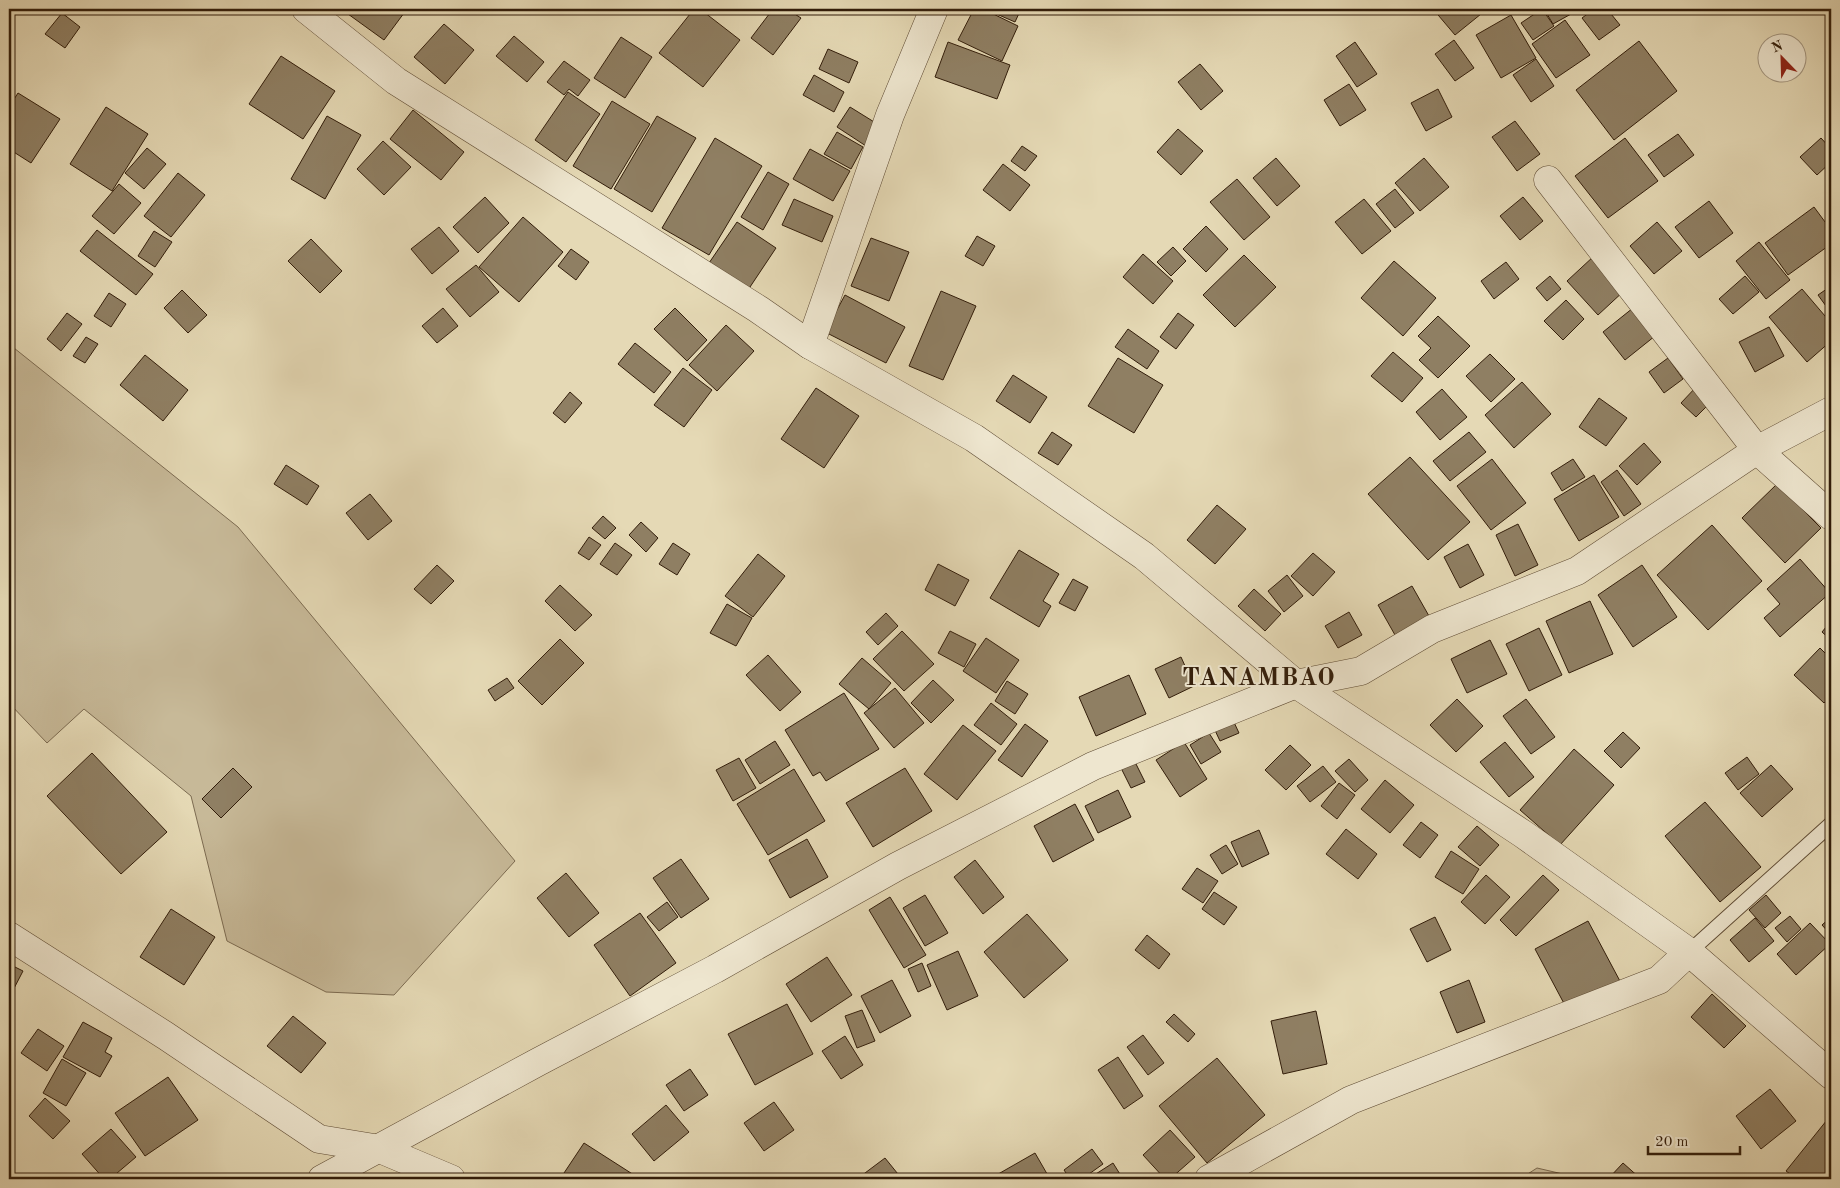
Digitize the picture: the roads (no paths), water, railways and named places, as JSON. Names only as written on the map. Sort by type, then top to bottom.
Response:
[{"type":"street","points":[[306,9],[396,80],[758,309],[810,345],[974,438],[1144,556],[1296,684],[1523,834],[1689,952],[1831,1076]]},
{"type":"street","points":[[810,345],[890,115],[934,9]]},
{"type":"street","points":[[1548,180],[1757,450],[1831,516]]},
{"type":"street","points":[[322,1179],[715,969],[898,866],[1092,766],[1296,684],[1360,671],[1432,629],[1577,572],[1757,450],[1831,411]]},
{"type":"street","points":[[9,936],[166,1036],[319,1139],[380,1149],[451,1179]]},
{"type":"street","points":[[1209,1179],[1351,1100],[1659,980],[1689,952]]},
{"type":"lane","points":[[1689,952],[1831,824]]},
{"type":"district","name":"TANAMBAO","points":[[1259,676]]}]
